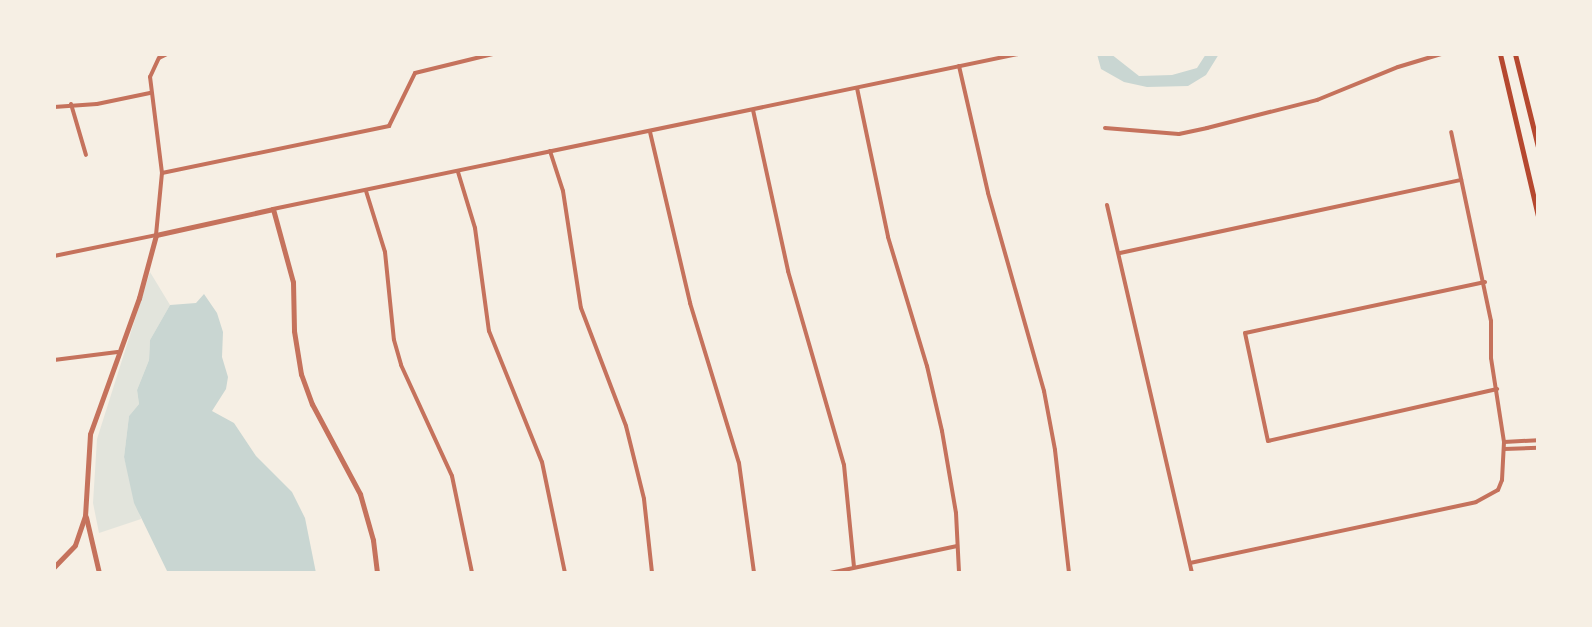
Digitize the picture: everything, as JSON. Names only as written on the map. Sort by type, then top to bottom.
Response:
[{"type":"main road","points":[[1500,54],[1538,216]]},
{"type":"main road","points":[[1515,54],[1538,147]]},
{"type":"street","points":[[54,567],[75,545],[85,516],[90,434],[139,298],[156,235],[162,173],[150,77],[159,58],[167,54]]},
{"type":"street","points":[[162,173],[389,126],[415,73],[472,56],[493,54]]},
{"type":"street","points":[[54,256],[1018,54]]},
{"type":"street","points":[[1105,128],[1179,134],[1207,128],[1317,100],[1398,67],[1441,54]]},
{"type":"street","points":[[959,66],[988,193],[1044,391],[1055,450],[1069,573]]},
{"type":"street","points":[[857,88],[888,237],[927,366],[942,431],[956,513],[959,573]]},
{"type":"street","points":[[54,107],[97,104],[151,93]]},
{"type":"street","points":[[71,104],[86,155]]},
{"type":"street","points":[[752,110],[788,271],[844,465],[854,567]]},
{"type":"street","points":[[650,131],[690,303],[739,463],[754,573]]},
{"type":"street","points":[[1190,563],[1476,502],[1498,490],[1502,480],[1504,442],[1485,282],[1451,132]]},
{"type":"street","points":[[550,151],[563,191],[581,308],[626,426],[644,499],[652,573]]},
{"type":"street","points":[[458,172],[475,228],[489,331],[542,462],[565,573]]},
{"type":"street","points":[[1120,253],[1461,180]]},
{"type":"street","points":[[366,191],[385,252],[394,340],[401,365],[452,476],[472,573]]},
{"type":"street","points":[[1107,205],[1192,573]]},
{"type":"street","points":[[273,209],[293,282],[301,374],[360,494],[373,540],[377,573]]},
{"type":"street","points":[[1485,282],[1245,333],[1268,441],[1497,389]]},
{"type":"street","points":[[54,360],[118,352]]},
{"type":"street","points":[[1504,442],[1538,440]]},
{"type":"street","points":[[1504,449],[1538,448]]},
{"type":"street","points":[[85,516],[98,572]]},
{"type":"street","points":[[830,573],[957,546]]},
{"type":"shaded area","points":[[1097,54],[1111,54],[1139,76],[1172,75],[1197,68],[1206,54],[1219,54],[1206,75],[1188,86],[1147,87],[1124,82],[1101,69]]},
{"type":"shaded area","points":[[150,272],[170,305],[150,340],[149,360],[137,390],[139,404],[129,416],[124,457],[141,519],[99,533],[93,503],[97,439]]},
{"type":"shaded area","points":[[204,294],[217,313],[223,332],[222,357],[228,377],[226,389],[212,411],[234,423],[256,456],[292,492],[305,518],[316,573],[168,573],[134,503],[124,457],[129,416],[139,404],[137,390],[149,360],[150,340],[170,305],[196,303]]}]
